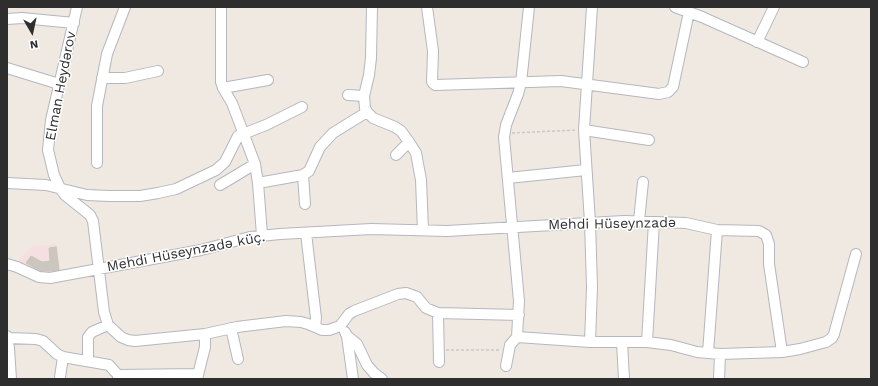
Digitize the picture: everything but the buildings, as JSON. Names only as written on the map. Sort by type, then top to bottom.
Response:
[{"type":"street","name":"Elman Heydərov","points":[[77,7],[51,120],[48,150],[52,169],[60,188],[65,195],[90,215],[93,221],[104,312],[108,324]]},
{"type":"street","points":[[97,163],[97,106],[102,78],[107,54],[125,7]]},
{"type":"street","points":[[221,7],[220,75],[223,88],[232,103],[255,164],[262,235]]},
{"type":"street","points":[[372,7],[370,75],[364,96],[364,103],[367,112],[373,118],[395,127],[409,142],[416,153],[419,162],[423,207],[423,230]]},
{"type":"street","points":[[427,7],[432,51],[432,82],[435,85],[561,81],[659,94],[668,92],[673,87],[689,12]]},
{"type":"street","points":[[506,366],[510,345],[517,337],[519,315],[504,144],[505,132],[521,83],[529,7]]},
{"type":"street","points":[[590,342],[592,287],[590,222],[584,130],[592,7]]},
{"type":"street","points":[[675,7],[804,62]]},
{"type":"street","points":[[757,42],[774,7]]},
{"type":"street","points":[[7,19],[22,18],[74,22]]},
{"type":"street","points":[[7,68],[59,84]]},
{"type":"street","points":[[102,78],[126,78],[158,71]]},
{"type":"street","points":[[223,88],[268,80]]},
{"type":"street","points":[[348,94],[364,96]]},
{"type":"street","points":[[7,183],[46,185],[87,195],[109,196],[140,196],[176,189],[216,170],[225,162],[238,136],[266,125],[302,107]]},
{"type":"street","points":[[258,184],[303,175],[309,171],[320,147],[333,133],[367,112]]},
{"type":"street","points":[[584,130],[649,140]]},
{"type":"street","points":[[396,155],[409,142]]},
{"type":"street","points":[[220,185],[255,164]]},
{"type":"street","points":[[508,178],[586,170]]},
{"type":"street","points":[[303,175],[305,204]]},
{"type":"street","points":[[639,221],[643,182]]},
{"type":"street","name":"Mehdi Hüseynzadə","points":[[512,226],[639,221],[686,223],[717,230],[759,231],[766,235],[769,244],[770,264],[782,352]]},
{"type":"street","points":[[648,342],[654,222]]},
{"type":"street","name":"Mehdi Hüseynzadə küç.","points":[[7,264],[44,278],[201,250],[240,239],[262,235],[393,229],[446,231],[512,226]]},
{"type":"street","points":[[708,353],[717,230]]},
{"type":"street","points":[[306,233],[316,318],[315,327]]},
{"type":"street","points":[[517,337],[590,342],[648,342],[670,345],[697,352],[720,354],[782,352],[826,342],[832,338],[834,334],[856,254]]},
{"type":"street","points":[[88,361],[88,337],[92,332],[108,324],[121,337],[135,341],[205,334],[230,328],[286,321],[308,324],[322,330],[329,330],[340,326],[349,314],[354,311],[398,294],[406,293],[416,297],[426,308],[438,313],[519,315]]},
{"type":"street","points":[[438,313],[439,362]]},
{"type":"street","points":[[340,326],[347,336],[357,344],[367,365],[382,379]]},
{"type":"street","points":[[230,328],[238,359]]},
{"type":"street","points":[[11,379],[7,337],[36,338],[43,341],[63,358],[109,365],[118,377],[197,377],[205,347],[205,334]]},
{"type":"street","points":[[347,336],[353,379]]},
{"type":"street","points":[[622,342],[624,379]]},
{"type":"street","points":[[719,379],[720,354]]},
{"type":"street","points":[[60,377],[63,358]]},
{"type":"path","points":[[505,132],[517,133],[584,130]]},
{"type":"path","points":[[438,349],[508,351]]},
{"type":"shaded area","points":[[57,244],[61,272],[41,275],[18,261],[33,246]]}]
